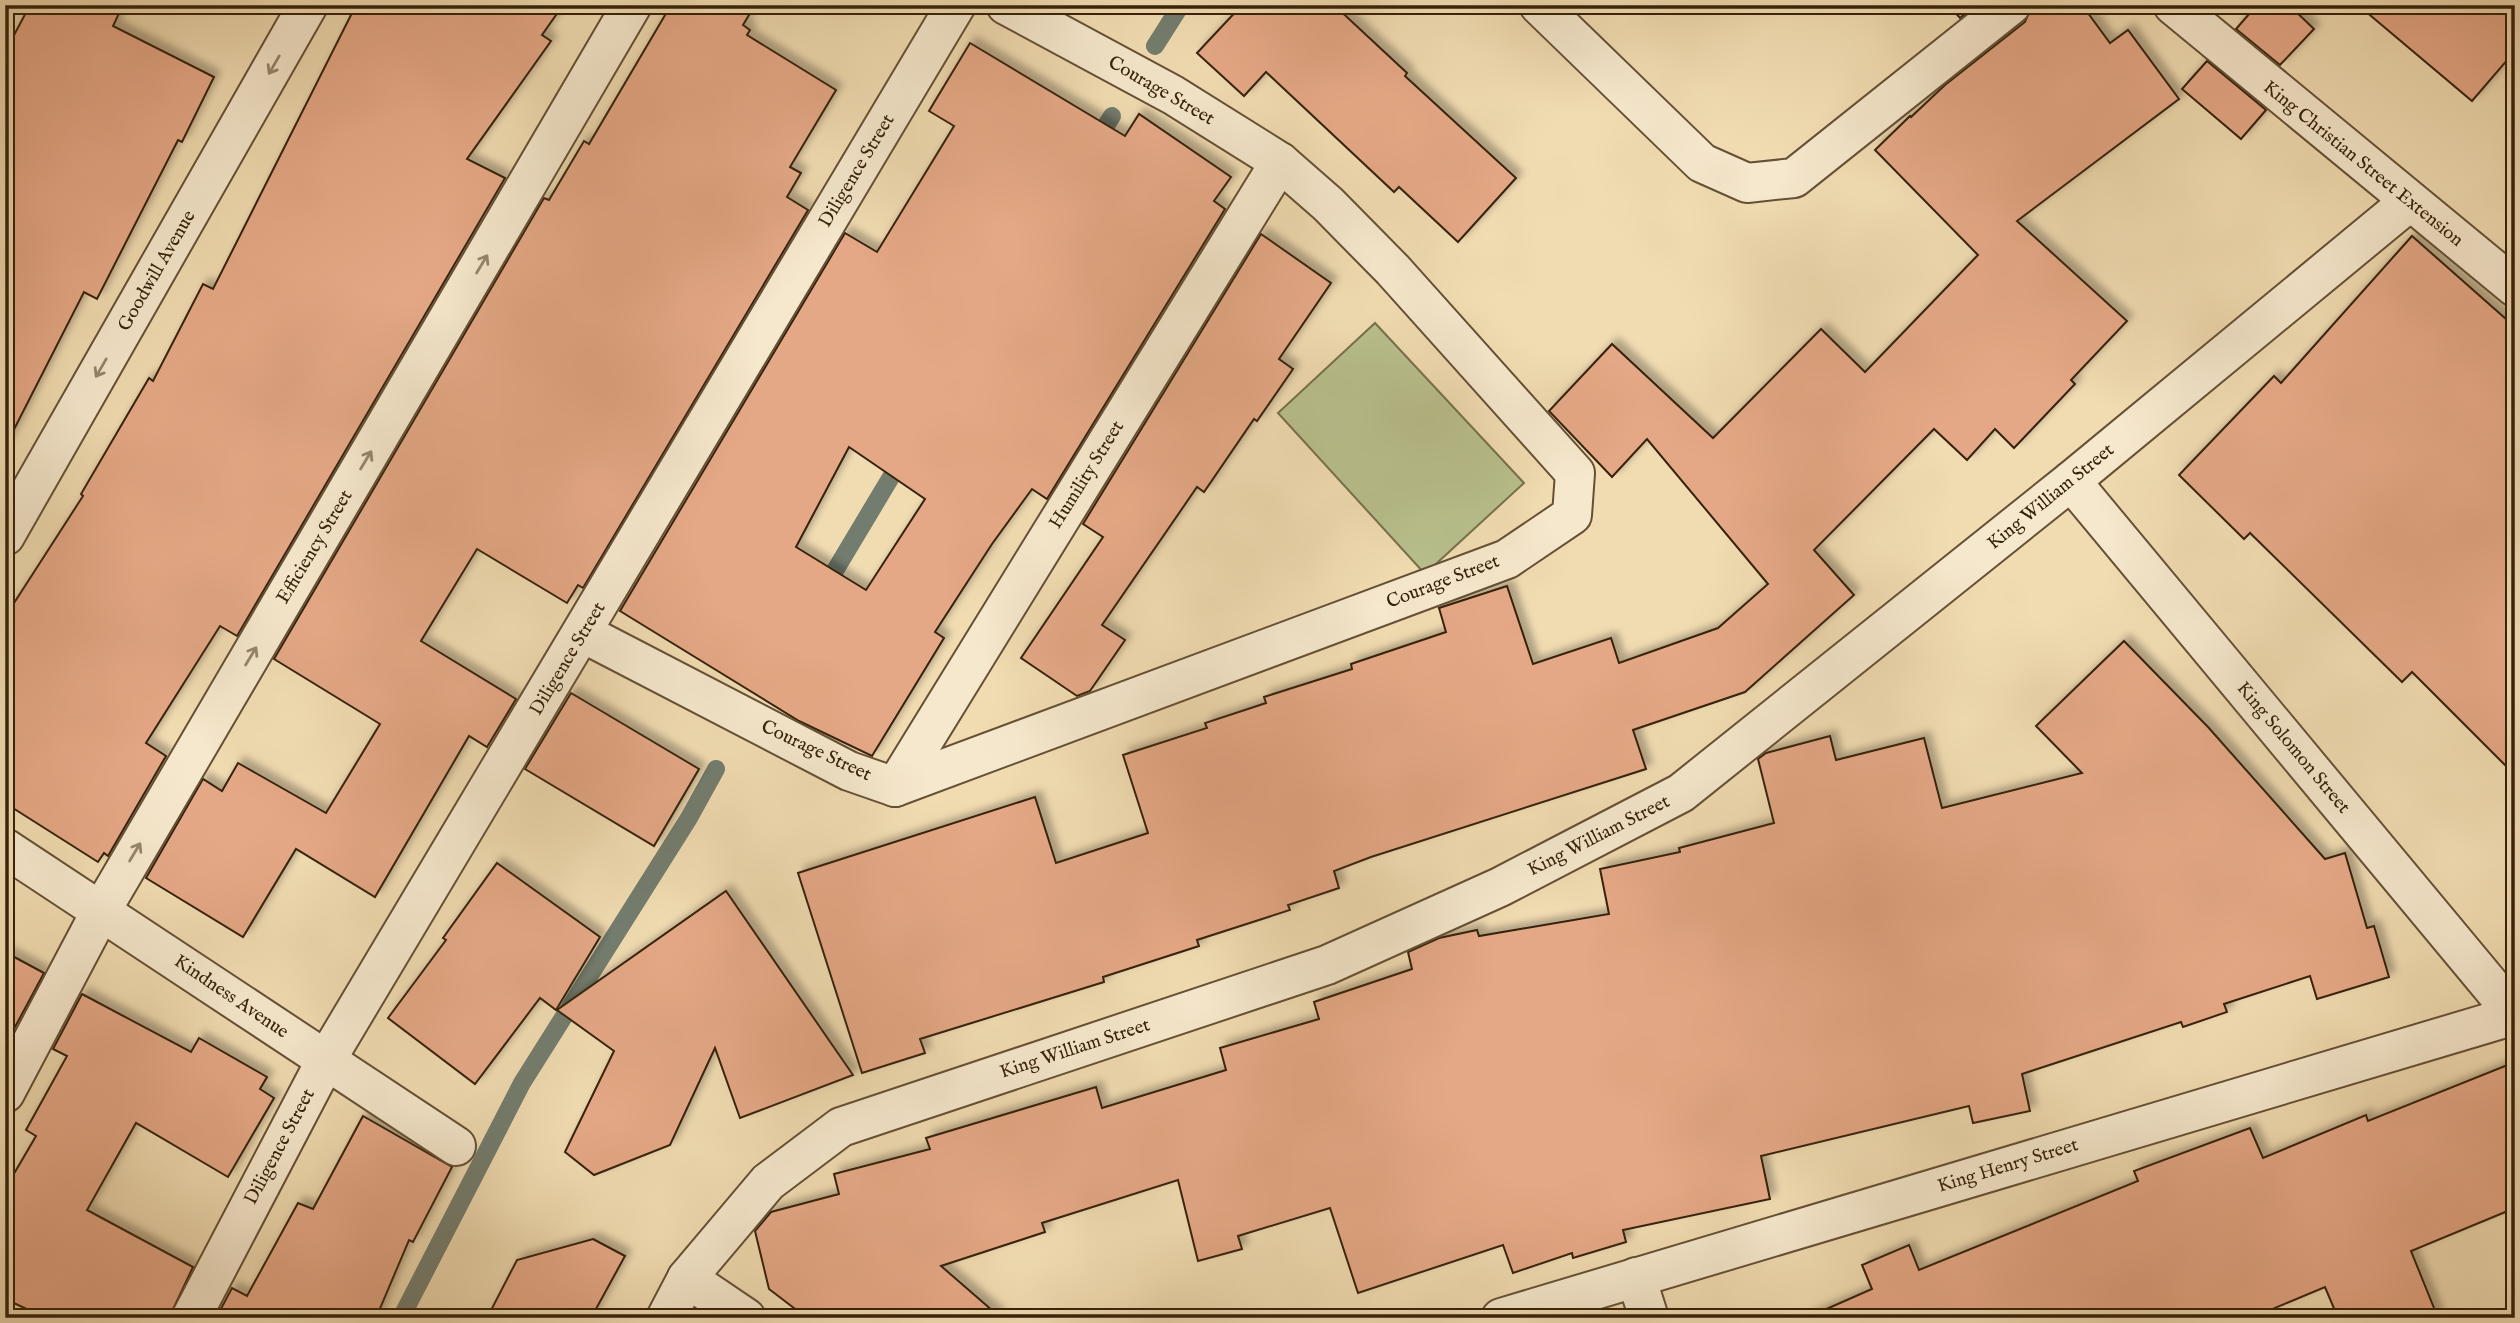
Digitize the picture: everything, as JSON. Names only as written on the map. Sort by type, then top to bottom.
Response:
[{"type":"street","name":"Goodwill Avenue","points":[[5,536],[308,5]]},
{"type":"street","name":"Efficiency Street","points":[[5,1093],[101,911],[632,5]]},
{"type":"street","name":"Diligence Street","points":[[191,1318],[326,1060],[956,5]]},
{"type":"street","name":"Courage Street","points":[[583,633],[849,771],[895,787],[1507,559],[1572,515],[1575,473],[1393,270],[1328,204],[1280,162],[1173,95],[1006,5]]},
{"type":"street","points":[[1539,5],[1702,163],[1747,183],[1794,178],[2011,5]]},
{"type":"street","name":"King Christian Street Extension","points":[[2174,5],[2409,202],[2515,286]]},
{"type":"street","name":"Humility Street","points":[[895,787],[1280,162]]},
{"type":"street","name":"King William Street","points":[[666,1318],[687,1278],[768,1182],[841,1127],[1327,965],[1500,887],[1681,793],[2071,481],[2409,202]]},
{"type":"street","name":"King Solomon Street","points":[[2071,481],[2515,1015]]},
{"type":"street","name":"Kindness Avenue","points":[[5,848],[456,1146]]},
{"type":"street","name":"King Henry Street","points":[[1501,1318],[2515,1015]]},
{"type":"street","points":[[1636,1277],[1649,1318]]},
{"type":"street","points":[[687,1278],[746,1318]]},
{"type":"green space","points":[[1375,323],[1524,483],[1425,574],[1278,413]]},
{"type":"building","points":[[30,5],[123,5],[113,26],[214,77],[182,142],[178,140],[97,299],[84,292],[5,447],[5,52]]},
{"type":"building","points":[[356,5],[563,5],[542,35],[551,41],[467,159],[505,178],[237,636],[220,626],[146,743],[166,756],[108,856],[104,853],[98,862],[5,803],[5,617],[83,496],[81,494],[149,378],[153,381],[203,284],[213,289]]},
{"type":"building","points":[[671,5],[755,5],[743,25],[750,30],[747,35],[836,90],[790,167],[801,173],[787,197],[808,210],[583,588],[578,585],[567,603],[477,549],[421,641],[516,699],[487,747],[469,736],[375,897],[296,849],[243,937],[146,878],[203,779],[222,791],[238,763],[326,813],[380,724],[274,659],[544,198],[549,200],[584,141],[589,144]]},
{"type":"building","points":[[1242,5],[1334,5],[1407,73],[1405,76],[1516,178],[1458,242],[1399,187],[1394,192],[1266,72],[1244,96],[1197,53]]},
{"type":"building","points":[[1948,5],[1976,5],[1960,18]]},
{"type":"building","points":[[2032,5],[2082,5],[2110,43],[2128,30],[2179,99],[2017,221],[2127,321],[2071,380],[2075,384],[2014,448],[1995,429],[1967,460],[1934,429],[1814,550],[1854,595],[1745,692],[1633,730],[1646,769],[1334,871],[1339,888],[1288,905],[1290,910],[1197,940],[1199,946],[1103,977],[1104,982],[920,1039],[925,1053],[862,1073],[798,873],[1035,797],[1056,863],[1148,833],[1123,755],[1207,728],[1205,723],[1266,703],[1264,697],[1352,669],[1351,664],[1446,632],[1439,608],[1507,586],[1533,664],[1611,638],[1619,663],[1718,628],[1768,584],[1647,439],[1612,477],[1549,411],[1612,344],[1713,438],[1821,329],[1865,372],[1978,255],[1875,150],[1945,85],[2025,22]]},
{"type":"building","points":[[2257,5],[2289,5],[2314,29],[2280,65],[2236,29]]},
{"type":"building","points":[[2358,5],[2515,5],[2515,51],[2472,101]]},
{"type":"building","points":[[970,43],[1125,136],[1139,114],[1231,177],[1214,201],[1225,209],[1047,499],[1032,489],[992,544],[935,632],[944,638],[872,756],[799,721],[620,611],[845,233],[877,252],[954,126],[929,111]],"holes":[[[849,447],[925,499],[866,590],[796,547]]]},
{"type":"building","points":[[2207,61],[2266,110],[2241,139],[2182,89]]},
{"type":"building","points":[[1261,234],[1331,283],[1279,359],[1293,369],[1257,421],[1254,419],[1204,492],[1197,487],[1102,625],[1125,640],[1090,691],[1077,696],[1021,658],[1103,537],[1083,524]]},
{"type":"building","points":[[2412,236],[2515,327],[2515,775],[2412,672],[2402,682],[2250,533],[2244,539],[2179,475],[2274,376],[2281,383]]},
{"type":"building","points":[[2124,641],[2208,727],[2325,859],[2345,853],[2367,928],[2374,926],[2389,977],[2317,999],[2310,976],[2224,1004],[2227,1012],[2183,1027],[2181,1022],[2022,1074],[2030,1111],[1973,1123],[1969,1106],[1761,1156],[1770,1199],[1623,1230],[1626,1242],[1573,1258],[1572,1253],[1513,1273],[1503,1245],[1358,1293],[1330,1208],[1238,1236],[1242,1249],[1198,1261],[1178,1180],[1042,1223],[1045,1232],[941,1266],[1001,1318],[807,1318],[769,1289],[755,1231],[771,1212],[839,1194],[834,1174],[930,1149],[926,1138],[1096,1087],[1102,1108],[1226,1070],[1220,1048],[1319,1019],[1314,1002],[1412,969],[1408,952],[1439,938],[1477,930],[1479,936],[1609,914],[1600,869],[1680,852],[1679,848],[1774,823],[1758,759],[1766,753],[1830,736],[1836,760],[1924,738],[1942,808],[2082,773],[2036,726]]},
{"type":"building","points":[[571,693],[699,769],[654,846],[525,769]]},
{"type":"building","points":[[497,863],[600,937],[556,1010],[540,998],[475,1084],[388,1018],[446,940],[443,938]]},
{"type":"building","points":[[726,891],[853,1075],[740,1118],[715,1048],[670,1145],[594,1175],[565,1152],[614,1051],[557,1010]]},
{"type":"building","points":[[5,952],[44,973],[15,1027],[5,1022]]},
{"type":"building","points":[[82,994],[191,1052],[199,1038],[267,1077],[260,1089],[274,1098],[228,1177],[136,1123],[87,1210],[193,1267],[169,1318],[46,1318],[5,1299],[5,1189],[36,1136],[26,1130],[67,1056],[53,1049]]},
{"type":"building","points":[[2515,1062],[2515,1208],[2411,1251],[2438,1318],[2338,1318],[2325,1287],[2251,1318],[1806,1318],[1872,1289],[1862,1265],[1909,1245],[1919,1270],[2138,1181],[2134,1171],[2250,1128],[2263,1158],[2366,1115],[2368,1121]]},
{"type":"building","points":[[363,1116],[452,1167],[413,1242],[409,1240],[376,1318],[216,1318],[232,1288],[247,1296],[298,1203],[313,1209]]},
{"type":"building","points":[[593,1239],[625,1256],[591,1318],[487,1318],[517,1260]]},
{"type":"waterway","points":[[1155,46],[1181,5]]},
{"type":"waterway","points":[[1095,143],[1112,116]]},
{"type":"waterway","points":[[824,589],[903,457]]},
{"type":"waterway","points":[[401,1318],[522,1083],[689,818],[716,769]]}]
